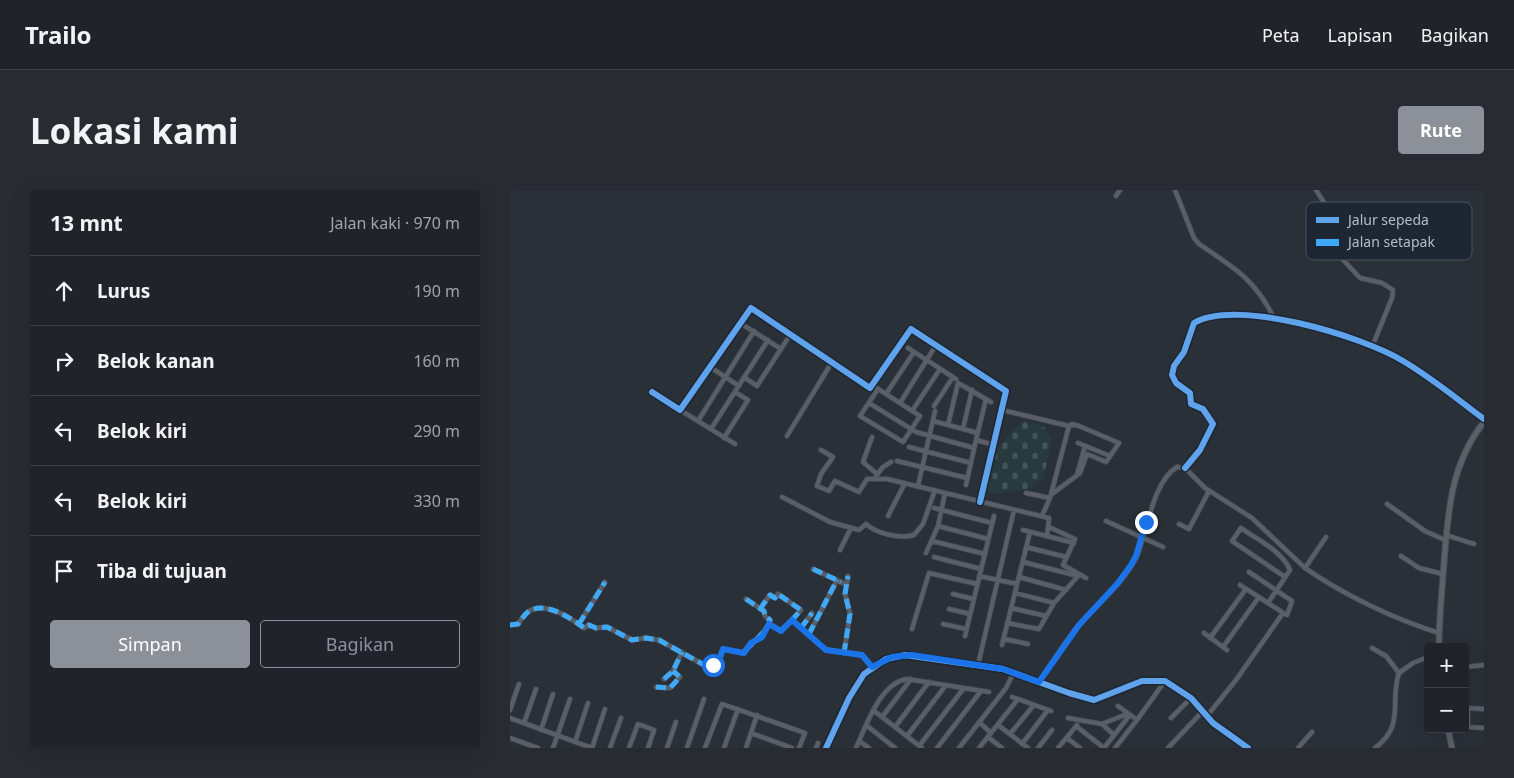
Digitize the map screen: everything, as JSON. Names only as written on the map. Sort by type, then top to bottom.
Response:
[{"type":"main road","points":[[1439,643],[1451,492],[1460,460],[1484,420]]},
{"type":"main road","points":[[1449,733],[1452,748]]},
{"type":"street","points":[[1116,196],[1120,190]]},
{"type":"street","points":[[1176,190],[1194,238],[1199,244],[1244,275],[1261,295],[1274,318]]},
{"type":"street","points":[[1316,190],[1324,202]]},
{"type":"street","points":[[1343,260],[1360,278],[1382,283],[1393,290],[1392,298],[1372,347]]},
{"type":"street","points":[[680,410],[751,308],[870,388],[911,329],[1005,390],[980,502]]},
{"type":"street","points":[[1185,468],[1200,450],[1213,424],[1203,409],[1190,404],[1190,392],[1173,379],[1174,366],[1184,352],[1194,323],[1201,319],[1218,315],[1255,314],[1372,347],[1402,360],[1484,420]]},
{"type":"street","points":[[740,323],[781,349]]},
{"type":"street","points":[[698,421],[754,331]]},
{"type":"street","points":[[744,378],[757,386],[790,334]]},
{"type":"street","points":[[710,429],[768,340]]},
{"type":"street","points":[[900,403],[936,345]]},
{"type":"street","points":[[908,348],[954,378],[935,409],[918,486]]},
{"type":"street","points":[[886,394],[914,352]]},
{"type":"street","points":[[787,436],[832,362]]},
{"type":"street","points":[[710,367],[739,386]]},
{"type":"street","points":[[912,411],[940,368]]},
{"type":"street","points":[[948,425],[957,383],[960,382],[991,402]]},
{"type":"street","points":[[872,385],[920,416],[903,442],[860,416],[878,389]]},
{"type":"street","points":[[963,429],[972,390]]},
{"type":"street","points":[[652,392],[735,444]]},
{"type":"street","points":[[724,438],[748,400],[735,392]]},
{"type":"street","points":[[966,485],[986,399]]},
{"type":"street","points":[[869,402],[911,429],[929,436],[974,448]]},
{"type":"street","points":[[1002,410],[1069,426],[1072,424],[1118,442],[1118,445],[1105,462],[1087,454],[1080,473],[1051,496],[1026,493]]},
{"type":"street","points":[[933,421],[978,433]]},
{"type":"street","points":[[1042,516],[1051,496],[1069,426]]},
{"type":"street","points":[[872,437],[863,462],[876,476]]},
{"type":"street","points":[[976,440],[994,444]]},
{"type":"street","points":[[1078,443],[1110,456]]},
{"type":"street","points":[[1077,475],[1085,446]]},
{"type":"street","points":[[909,447],[971,463]]},
{"type":"street","points":[[821,450],[833,457],[820,474],[818,486],[820,489],[830,492],[835,481],[859,492],[867,479],[876,476],[1042,516],[1050,519],[1046,536]]},
{"type":"street","points":[[897,461],[967,478]]},
{"type":"street","points":[[876,476],[882,467],[891,462]]},
{"type":"street","points":[[1039,682],[1079,625],[1118,583],[1131,565],[1136,556],[1152,506],[1170,473],[1177,467],[1185,468],[1209,491],[1252,518],[1305,568],[1387,613],[1439,633]]},
{"type":"street","points":[[888,516],[905,483]]},
{"type":"street","points":[[782,497],[813,514],[851,528],[860,530],[866,524],[895,536],[914,535],[923,524],[935,490]]},
{"type":"street","points":[[1179,524],[1189,530],[1209,491]]},
{"type":"street","points":[[926,553],[938,526],[945,493]]},
{"type":"street","points":[[1387,504],[1425,532],[1474,544]]},
{"type":"street","points":[[934,508],[992,523]]},
{"type":"street","points":[[978,665],[1014,510]]},
{"type":"street","points":[[965,636],[994,516]]},
{"type":"street","points":[[1106,521],[1164,547]]},
{"type":"street","points":[[938,526],[988,538]]},
{"type":"street","points":[[1049,527],[1075,539],[1066,557],[1064,566],[1086,578]]},
{"type":"street","points":[[840,550],[851,528]]},
{"type":"street","points":[[1268,603],[1290,570],[1286,561],[1241,528],[1232,541],[1285,577]]},
{"type":"street","points":[[1023,530],[1074,542]]},
{"type":"street","points":[[1002,645],[1030,532]]},
{"type":"street","points":[[1305,568],[1326,537]]},
{"type":"street","points":[[932,541],[985,554]]},
{"type":"street","points":[[1026,548],[1066,557]]},
{"type":"street","points":[[1401,556],[1419,568],[1443,574]]},
{"type":"street","points":[[934,558],[981,569]]},
{"type":"street","points":[[1023,562],[1079,575]]},
{"type":"street","points":[[813,569],[846,585]]},
{"type":"street","points":[[1207,716],[1286,615],[1292,601],[1249,572]]},
{"type":"street","points":[[912,629],[928,573],[977,584]]},
{"type":"street","points":[[1007,623],[1038,630],[1054,603],[1079,575]]},
{"type":"street","points":[[844,654],[850,614],[845,597],[848,576]]},
{"type":"street","points":[[979,576],[1017,584]]},
{"type":"street","points":[[1019,577],[1066,590]]},
{"type":"street","points":[[809,634],[837,580]]},
{"type":"street","points":[[578,624],[604,582]]},
{"type":"street","points":[[1240,585],[1286,615]]},
{"type":"street","points":[[1210,638],[1246,589]]},
{"type":"street","points":[[1015,593],[1054,603]]},
{"type":"street","points":[[760,608],[770,595],[775,598],[778,594],[801,610],[781,631],[769,624]]},
{"type":"street","points":[[953,594],[973,599]]},
{"type":"street","points":[[1204,633],[1225,648],[1259,597]]},
{"type":"street","points":[[510,625],[516,626],[527,612],[538,609],[558,613],[584,628],[588,625],[596,628],[607,627],[635,640],[646,638],[659,640],[704,665],[715,664],[718,663],[723,649],[744,653],[751,643],[762,637],[769,624],[769,619],[760,608],[746,599]]},
{"type":"street","points":[[949,608],[970,614]]},
{"type":"street","points":[[1011,608],[1046,616]]},
{"type":"street","points":[[801,628],[812,613]]},
{"type":"street","points":[[792,620],[826,650],[862,655],[872,667]]},
{"type":"street","points":[[943,624],[966,629]]},
{"type":"street","points":[[1004,638],[1028,644]]},
{"type":"street","points":[[1372,648],[1386,656],[1400,673]]},
{"type":"street","points":[[664,679],[673,671],[682,652]]},
{"type":"street","points":[[826,748],[849,698],[862,676],[872,667],[892,657],[905,655],[978,665],[1094,700],[1142,681],[1165,682],[1189,700],[1218,727],[1248,748]]},
{"type":"street","points":[[1375,748],[1385,740],[1394,725],[1400,673],[1413,663],[1424,659]]},
{"type":"street","points":[[1469,667],[1484,665]]},
{"type":"street","points":[[656,687],[670,688],[680,678],[673,671]]},
{"type":"street","points":[[959,748],[1010,682],[1013,674]]},
{"type":"street","points":[[882,717],[911,679]]},
{"type":"street","points":[[856,748],[873,710],[893,685],[903,680],[911,679],[989,692]]},
{"type":"street","points":[[895,727],[929,682]]},
{"type":"street","points":[[1115,748],[1165,682]]},
{"type":"street","points":[[510,710],[519,684]]},
{"type":"street","points":[[907,736],[946,685]]},
{"type":"street","points":[[873,710],[921,747],[964,688]]},
{"type":"street","points":[[524,723],[536,689]]},
{"type":"street","points":[[937,748],[981,691]]},
{"type":"street","points":[[541,730],[553,694]]},
{"type":"street","points":[[1012,697],[1050,710],[1022,744]]},
{"type":"street","points":[[554,748],[570,698]]},
{"type":"street","points":[[687,748],[704,699]]},
{"type":"street","points":[[977,747],[988,737],[1018,699]]},
{"type":"street","points":[[1171,718],[1189,700]]},
{"type":"street","points":[[575,742],[588,703]]},
{"type":"street","points":[[705,748],[721,704],[804,733],[800,748]]},
{"type":"street","points":[[1010,734],[1034,705]]},
{"type":"street","points":[[1118,706],[1137,720]]},
{"type":"street","points":[[1469,708],[1484,709]]},
{"type":"street","points":[[510,718],[592,748],[605,709]]},
{"type":"street","points":[[724,748],[738,709]]},
{"type":"street","points":[[1168,748],[1201,713]]},
{"type":"street","points":[[1068,718],[1080,722],[1102,724],[1128,715]]},
{"type":"street","points":[[1076,726],[1104,748],[1128,715]]},
{"type":"street","points":[[746,748],[757,716]]},
{"type":"street","points":[[610,748],[621,718]]},
{"type":"street","points":[[667,748],[676,722]]},
{"type":"street","points":[[979,722],[991,733]]},
{"type":"street","points":[[1058,748],[1080,722]]},
{"type":"street","points":[[629,748],[638,724],[654,730],[648,748]]},
{"type":"street","points":[[1102,724],[1114,735]]},
{"type":"street","points":[[866,725],[895,748]]},
{"type":"street","points":[[998,725],[1028,748]]},
{"type":"street","points":[[1469,726],[1484,728]]},
{"type":"street","points":[[1038,748],[1052,730]]},
{"type":"street","points":[[1298,748],[1312,732]]},
{"type":"street","points":[[751,733],[792,748]]},
{"type":"street","points":[[988,737],[1002,748]]},
{"type":"street","points":[[510,738],[538,748]]},
{"type":"street","points":[[1067,738],[1080,748]]},
{"type":"street","points":[[859,741],[868,748]]},
{"type":"green space","points":[[1024,420],[1044,427],[1052,439],[1043,480],[1033,482],[1032,489],[1000,493],[987,492],[998,452],[1007,437]]},
{"type":"marked path","points":[[813,569],[841,582]]},
{"type":"marked path","points":[[844,653],[850,614],[845,594],[848,576]]},
{"type":"marked path","points":[[809,634],[837,580]]},
{"type":"marked path","points":[[579,624],[605,582]]},
{"type":"marked path","points":[[760,609],[770,595],[775,598],[778,594],[801,610],[792,620]]},
{"type":"marked path","points":[[746,599],[764,611],[765,616],[770,620],[769,624]]},
{"type":"marked path","points":[[510,625],[518,624],[527,613],[534,609],[549,609],[565,615],[584,628],[589,625],[596,628],[607,627],[632,640],[646,638],[659,640],[706,666],[718,663],[723,649],[743,653],[769,624],[781,631],[792,620],[826,650],[862,655],[872,667]]},
{"type":"marked path","points":[[801,628],[812,613]]},
{"type":"marked path","points":[[664,679],[673,671],[682,652]]},
{"type":"marked path","points":[[656,687],[670,688],[680,677],[673,671]]},
{"type":"cycle path","points":[[652,392],[680,410],[751,308],[870,388],[911,329],[1006,391],[980,502]]},
{"type":"cycle path","points":[[1185,468],[1200,450],[1213,424],[1203,409],[1191,404],[1190,393],[1176,383],[1172,375],[1174,366],[1184,352],[1194,323],[1214,316],[1268,317],[1330,331],[1359,341],[1403,361],[1484,419]]},
{"type":"cycle path","points":[[826,748],[849,698],[864,674],[886,659],[905,655],[1003,669],[1094,700],[1142,681],[1165,681],[1191,698],[1213,723],[1248,748]]},
{"type":"route","points":[[713,665],[718,663],[723,649],[744,653],[751,643],[762,637],[769,624],[781,631],[792,620],[826,650],[862,655],[872,667],[892,657],[912,655],[1003,669],[1039,682],[1070,636],[1118,583],[1131,565],[1140,545],[1146,522]]}]
